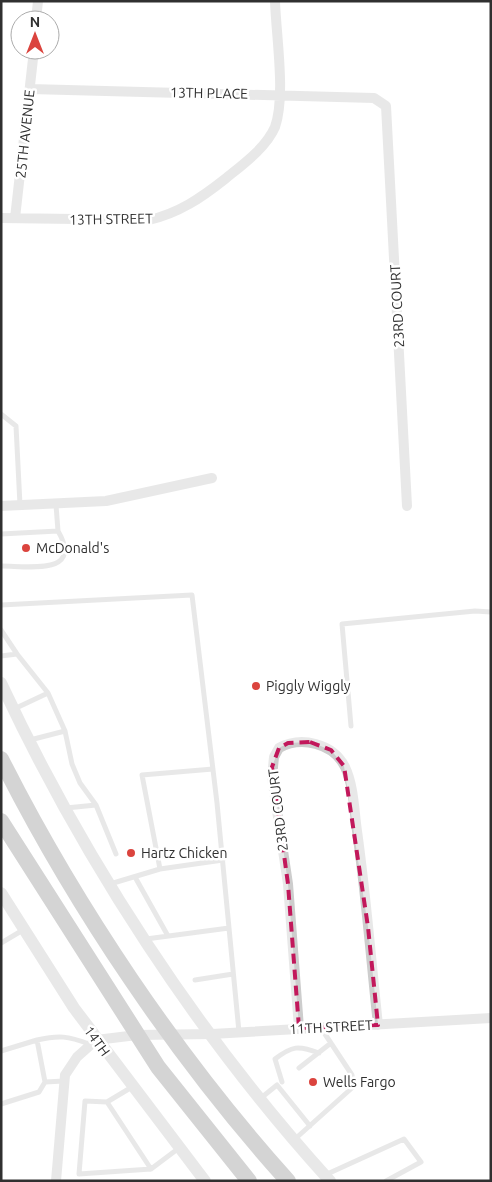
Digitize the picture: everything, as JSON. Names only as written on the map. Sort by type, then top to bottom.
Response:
[{"type":"highway","points":[[1,759],[69,881],[114,952],[171,1034],[223,1102],[288,1181]]},
{"type":"highway","points":[[1,821],[137,1035],[184,1101],[249,1181]]},
{"type":"street","name":"13TH STREET","points":[[1,218],[148,220],[169,215],[197,200],[240,167],[264,144],[275,126],[280,95],[275,1]]},
{"type":"street","name":"25TH AVENUE","points":[[15,218],[33,60]]},
{"type":"street","name":"13TH PLACE","points":[[30,89],[374,98],[386,106]]},
{"type":"street","name":"23RD COURT","points":[[386,106],[407,506]]},
{"type":"street","points":[[1,506],[56,504],[127,497],[212,478]]},
{"type":"street","points":[[1,683],[66,808],[110,884],[146,939],[212,1034],[294,1140],[328,1178]]},
{"type":"street","name":"23RD COURT","points":[[299,1028],[288,884],[272,767],[279,748],[288,743],[310,742],[331,750],[344,766],[350,787],[363,873],[378,1025]]},
{"type":"street","name":"14TH","points":[[1,893],[93,1042],[132,1087],[205,1181]]},
{"type":"street","name":"11TH STREET","points":[[171,1034],[212,1034],[491,1018]]},
{"type":"street","points":[[56,1181],[64,1081],[77,1057],[93,1042],[137,1035],[171,1034]]},
{"type":"lane","points":[[2,415],[16,426],[20,505]]},
{"type":"lane","points":[[1,566],[52,566],[60,563],[66,550],[65,543],[58,531],[56,504]]},
{"type":"lane","points":[[1,534],[58,531]]},
{"type":"lane","points":[[1,605],[192,595],[223,860],[239,1032]]},
{"type":"lane","points":[[351,726],[342,624],[474,611],[491,612]]},
{"type":"lane","points":[[1,630],[17,654],[48,693],[65,731],[77,777],[96,805],[116,854]]},
{"type":"lane","points":[[1,656],[17,654]]},
{"type":"lane","points":[[14,709],[48,693]]},
{"type":"lane","points":[[30,740],[65,731]]},
{"type":"lane","points":[[160,869],[142,775],[213,769]]},
{"type":"lane","points":[[66,808],[96,805]]},
{"type":"lane","points":[[110,884],[160,869],[223,860]]},
{"type":"lane","points":[[135,877],[168,936]]},
{"type":"lane","points":[[146,939],[229,928]]},
{"type":"lane","points":[[1,943],[23,930]]},
{"type":"lane","points":[[195,980],[233,974]]},
{"type":"lane","points":[[294,1140],[353,1087],[352,1075],[320,1027]]},
{"type":"lane","points":[[1,1051],[57,1035],[93,1042]]},
{"type":"lane","points":[[1,1104],[40,1092],[45,1082],[37,1040]]},
{"type":"lane","points":[[299,1068],[331,1043]]},
{"type":"lane","points":[[310,1126],[280,1084],[274,1060],[287,1050],[302,1047],[319,1053]]},
{"type":"lane","points":[[261,1098],[289,1077]]},
{"type":"lane","points":[[45,1082],[64,1081]]},
{"type":"lane","points":[[132,1087],[108,1102],[85,1101],[79,1174],[151,1169],[179,1148]]},
{"type":"lane","points":[[108,1102],[151,1169]]},
{"type":"lane","points":[[328,1178],[404,1139],[421,1162],[386,1181]]},
{"type":"highlighted area","points":[[310,742],[331,750],[344,766],[368,927],[378,1025],[299,1028],[288,884],[272,767],[279,748],[288,743]]},
{"type":"place","name":"McDonald's","points":[[26,548]]},
{"type":"place","name":"Piggly Wiggly","points":[[256,686]]},
{"type":"place","name":"Hartz Chicken","points":[[131,853]]},
{"type":"place","name":"Wells Fargo","points":[[313,1082]]}]
